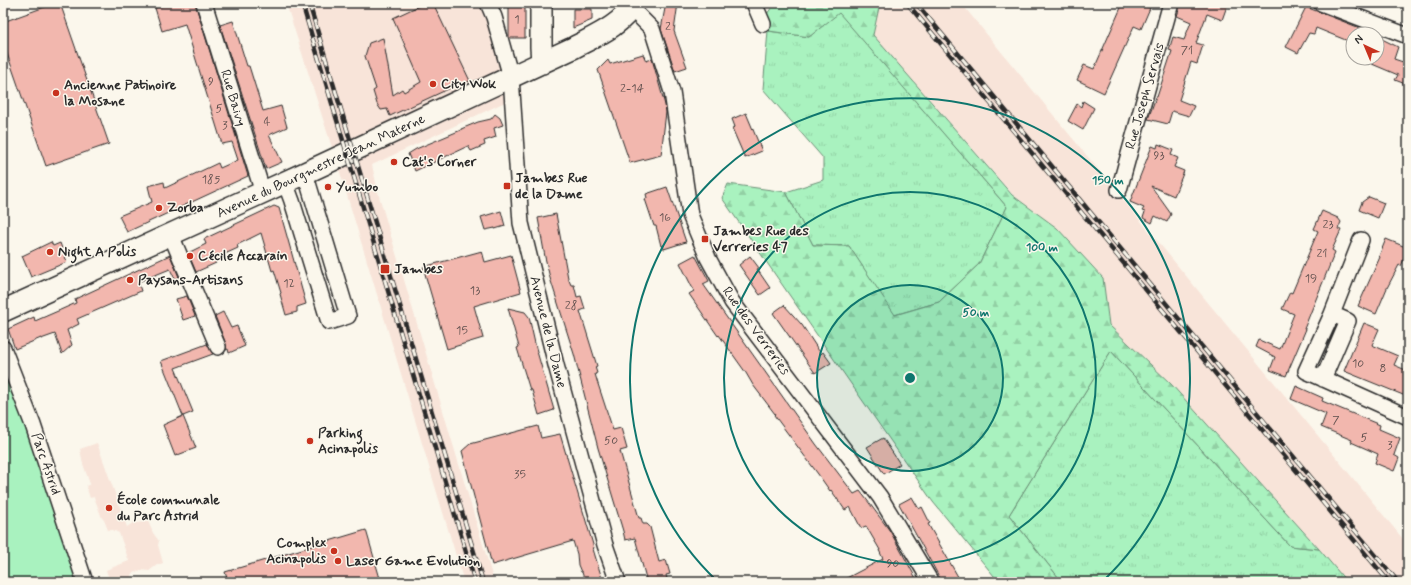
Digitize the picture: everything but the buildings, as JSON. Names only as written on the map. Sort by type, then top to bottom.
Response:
[{"type":"main road","points":[[541,3],[540,47],[542,63]]},
{"type":"main road","name":"Avenue du Bourgmestre Jean Materne","points":[[3,311],[263,193],[571,49],[613,25],[633,6]]},
{"type":"street","name":"Rue Baivy","points":[[204,3],[263,193]]},
{"type":"street","name":"Avenue de la Dame","points":[[488,3],[494,17],[511,77],[521,223],[556,365],[606,545],[618,582]]},
{"type":"street","points":[[754,3],[763,24]]},
{"type":"street","name":"Rue Joseph Servais","points":[[1119,190],[1171,3]]},
{"type":"street","points":[[1321,3],[1408,36]]},
{"type":"street","name":"Rue des Verreries","points":[[633,6],[652,30],[672,92],[690,215],[708,258],[732,302],[880,497],[931,582]]},
{"type":"street","points":[[286,182],[329,322],[348,316],[305,173]]},
{"type":"street","points":[[171,235],[218,347]]},
{"type":"street","points":[[1361,240],[1332,314],[1348,321],[1323,379],[1408,416]]},
{"type":"street","name":"Parc Astrid","points":[[3,348],[33,425],[86,582]]},
{"type":"shaded area","points":[[286,3],[497,3],[504,20],[522,94],[372,165],[379,196],[494,582],[464,582],[343,182]]},
{"type":"shaded area","points":[[880,3],[961,3],[1408,545],[1408,582],[1347,582],[1171,384],[1109,325],[1103,278],[1057,228],[1013,195],[873,35]]},
{"type":"shaded area","name":"École communale du Parc Astrid","points":[[97,443],[127,527],[134,522],[138,523],[148,521],[153,533],[159,541],[158,545],[163,563],[157,565],[149,571],[141,570],[133,573],[130,582],[110,582],[106,570],[129,561],[119,533],[113,530],[108,530],[94,497],[90,498],[86,486],[90,484],[83,464],[80,449]]},
{"type":"green space","points":[[775,3],[880,3],[873,35],[1012,195],[1057,228],[1103,278],[1109,325],[1171,384],[1319,549],[1290,546],[1111,351],[1009,515],[1062,582],[999,582],[933,502],[722,198],[728,184],[786,192],[813,245],[849,246],[895,315],[939,302],[979,264],[1007,207],[839,13],[809,37],[756,29]]},
{"type":"green space","points":[[839,12],[1007,207],[979,264],[939,302],[894,315],[849,246],[813,245],[786,192],[823,180],[823,158],[763,89],[768,31],[809,37]]},
{"type":"green space","points":[[1111,351],[1290,546],[1319,549],[1347,582],[1062,582],[1009,515]]},
{"type":"green space","points":[[8,369],[80,582],[3,582],[3,372]]},
{"type":"railway","points":[[302,3],[475,582]]},
{"type":"railway","points":[[309,3],[483,582]]},
{"type":"railway","points":[[907,3],[1389,582]]},
{"type":"railway","points":[[916,3],[1398,582]]},
{"type":"place","name":"City Wok","points":[[433,84]]},
{"type":"place","name":"Ancienne Patinoire la Mosane","points":[[56,93]]},
{"type":"place","name":"Cat's Corner","points":[[394,162]]},
{"type":"place","name":"Jambes Rue de la Dame","points":[[507,186]]},
{"type":"place","name":"Yumbo","points":[[328,187]]},
{"type":"place","name":"Zorba","points":[[159,208]]},
{"type":"place","name":"Jambes Rue des Verreries 47","points":[[705,239]]},
{"type":"place","name":"Night A Polis","points":[[50,252]]},
{"type":"place","name":"Cécile Accarain","points":[[190,256]]},
{"type":"place","name":"Jambes","points":[[385,269]]},
{"type":"place","name":"Paysans-Artisans","points":[[130,280]]},
{"type":"place","name":"Parking Acinapolis","points":[[310,441]]},
{"type":"place","name":"École communale du Parc Astrid","points":[[109,508]]},
{"type":"place","name":"Complex Acinapolis","points":[[334,551]]},
{"type":"place","name":"Laser Game Evolution","points":[[338,561]]}]
